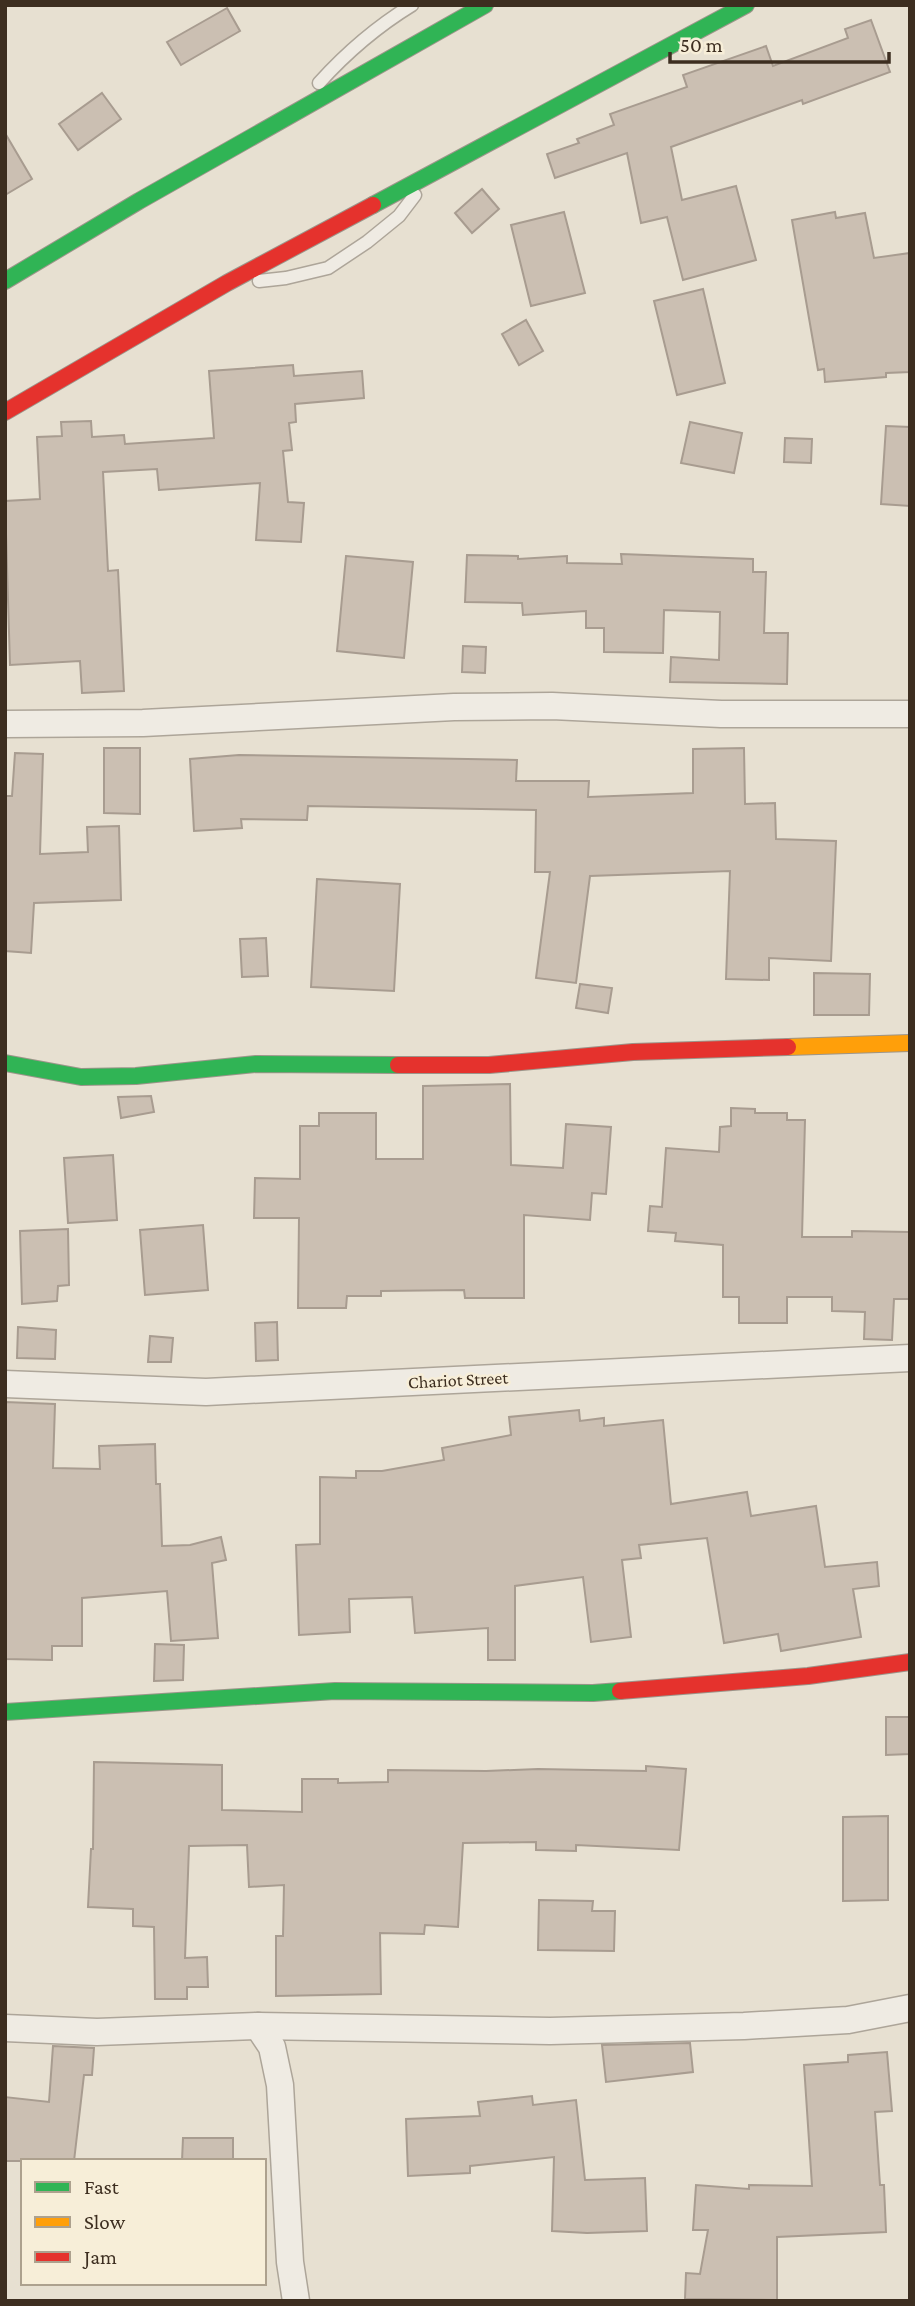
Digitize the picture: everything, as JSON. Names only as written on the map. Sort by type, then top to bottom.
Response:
[{"type":"street","points":[[5,281],[290,114],[485,5]]},
{"type":"street","points":[[5,412],[227,284],[746,5]]},
{"type":"street","points":[[5,724],[143,723],[454,707],[552,706],[721,713],[910,714]]},
{"type":"street","points":[[5,1063],[81,1077],[136,1076],[256,1064],[489,1065],[633,1052],[910,1043]]},
{"type":"street","name":"Chariot Street","points":[[5,1384],[206,1392],[910,1358]]},
{"type":"street","points":[[5,1712],[335,1691],[593,1693],[808,1676],[910,1662]]},
{"type":"street","points":[[5,2028],[97,2032],[258,2026],[550,2031],[744,2026],[848,2020],[910,2008]]},
{"type":"street","points":[[258,2026],[272,2047],[280,2085],[289,2251],[296,2301]]},
{"type":"lane","points":[[290,114],[344,55],[381,25],[412,5]]},
{"type":"lane","points":[[227,284],[286,278],[328,268],[400,216],[430,173]]},
{"type":"building","points":[[227,8],[240,31],[181,65],[167,42]]},
{"type":"building","points":[[871,20],[890,72],[671,147],[682,200],[736,186],[756,260],[683,280],[667,217],[641,223],[627,153],[555,178],[547,154],[579,143],[577,139],[614,125],[610,114],[687,87],[683,75],[766,46],[773,66],[848,38],[845,29]]},
{"type":"building","points":[[102,93],[121,119],[78,150],[59,124]]},
{"type":"building","points":[[5,133],[32,179],[5,195]]},
{"type":"building","points":[[482,189],[499,209],[472,233],[455,213]]},
{"type":"building","points":[[564,212],[585,293],[531,306],[511,225]]},
{"type":"building","points":[[835,212],[836,218],[865,213],[874,258],[910,253],[910,372],[886,373],[886,377],[825,382],[824,369],[818,370],[792,220]]},
{"type":"building","points":[[703,289],[725,383],[677,395],[654,301]]},
{"type":"building","points":[[526,320],[543,351],[519,365],[502,334]]},
{"type":"building","points":[[293,365],[294,376],[362,371],[364,398],[295,404],[296,422],[289,423],[292,450],[283,451],[288,502],[304,503],[301,542],[256,540],[260,483],[159,490],[157,469],[103,472],[108,571],[118,570],[124,691],[82,693],[80,661],[10,665],[5,501],[40,499],[37,437],[62,436],[61,422],[91,421],[92,437],[124,435],[125,444],[214,438],[209,371]]},
{"type":"building","points":[[690,422],[742,433],[734,473],[681,463]]},
{"type":"building","points":[[886,426],[910,427],[910,506],[881,504]]},
{"type":"building","points":[[785,438],[812,439],[811,463],[784,462]]},
{"type":"building","points":[[621,554],[753,559],[753,572],[766,572],[764,633],[788,633],[787,684],[670,682],[671,657],[719,660],[720,612],[664,610],[663,653],[604,652],[604,628],[586,628],[586,611],[523,615],[522,603],[465,602],[467,555],[518,556],[518,559],[567,556],[567,563],[622,564]]},
{"type":"building","points":[[346,556],[413,562],[404,658],[337,651]]},
{"type":"building","points":[[463,646],[486,647],[485,673],[462,672]]},
{"type":"building","points":[[104,748],[140,748],[140,814],[104,813]]},
{"type":"building","points":[[744,748],[745,804],[775,803],[776,839],[836,841],[831,961],[769,958],[769,980],[726,979],[730,871],[590,876],[576,983],[536,978],[550,872],[535,872],[536,810],[308,806],[307,820],[241,819],[242,828],[194,831],[190,759],[239,755],[517,760],[516,781],[589,781],[588,797],[693,793],[693,749]]},
{"type":"building","points":[[15,753],[43,754],[40,854],[88,852],[87,827],[119,826],[121,900],[34,903],[31,953],[5,951],[5,796],[12,796]]},
{"type":"building","points":[[317,879],[400,884],[394,991],[311,987]]},
{"type":"building","points":[[266,938],[268,976],[242,977],[240,939]]},
{"type":"building","points":[[814,973],[870,974],[869,1015],[814,1015]]},
{"type":"building","points":[[580,984],[612,988],[608,1013],[576,1008]]},
{"type":"building","points":[[510,1084],[511,1165],[563,1168],[566,1124],[611,1127],[606,1194],[592,1193],[590,1220],[524,1215],[524,1298],[465,1298],[464,1290],[381,1291],[381,1296],[347,1296],[346,1308],[298,1308],[299,1218],[254,1218],[255,1178],[300,1179],[300,1126],[319,1126],[319,1113],[376,1113],[376,1159],[423,1159],[423,1086]]},
{"type":"building","points":[[151,1096],[154,1112],[121,1118],[118,1097]]},
{"type":"building","points":[[731,1108],[755,1109],[755,1113],[787,1113],[787,1120],[805,1120],[802,1237],[852,1237],[852,1231],[910,1232],[910,1299],[894,1299],[892,1340],[864,1339],[865,1312],[832,1311],[832,1297],[787,1297],[787,1323],[739,1323],[739,1297],[723,1297],[723,1245],[675,1241],[676,1233],[648,1231],[650,1206],[662,1207],[666,1148],[719,1152],[720,1127],[731,1126]]},
{"type":"building","points":[[113,1155],[117,1220],[68,1223],[64,1158]]},
{"type":"building","points":[[203,1225],[208,1290],[145,1295],[140,1230]]},
{"type":"building","points":[[68,1229],[69,1285],[58,1286],[57,1301],[22,1304],[20,1231]]},
{"type":"building","points":[[277,1322],[278,1360],[256,1361],[255,1323]]},
{"type":"building","points":[[18,1327],[56,1330],[55,1359],[17,1358]]},
{"type":"building","points":[[150,1336],[173,1338],[171,1362],[148,1362]]},
{"type":"building","points":[[5,1402],[55,1404],[53,1468],[100,1469],[99,1446],[155,1444],[156,1484],[160,1484],[162,1546],[190,1545],[221,1537],[226,1560],[212,1563],[218,1638],[171,1641],[167,1591],[82,1598],[82,1646],[52,1646],[52,1660],[5,1659]]},
{"type":"building","points":[[579,1410],[580,1421],[604,1418],[604,1426],[663,1420],[671,1504],[747,1492],[751,1516],[816,1506],[825,1567],[877,1562],[879,1586],[853,1589],[861,1637],[781,1651],[778,1634],[724,1643],[707,1538],[639,1545],[641,1558],[622,1560],[631,1637],[591,1642],[583,1577],[515,1586],[515,1660],[488,1660],[488,1628],[415,1633],[412,1597],[349,1599],[350,1632],[299,1635],[296,1545],[320,1544],[320,1477],[356,1478],[356,1471],[382,1471],[444,1460],[442,1448],[511,1435],[509,1417]]},
{"type":"building","points":[[155,1644],[184,1645],[183,1680],[154,1681]]},
{"type":"building","points":[[886,1717],[910,1717],[910,1754],[886,1755]]},
{"type":"building","points":[[94,1762],[222,1765],[222,1810],[302,1812],[302,1779],[338,1779],[338,1783],[388,1782],[388,1770],[646,1771],[646,1766],[686,1769],[679,1850],[576,1845],[576,1851],[536,1850],[536,1842],[463,1843],[458,1927],[425,1925],[424,1934],[380,1933],[381,1994],[276,1996],[276,1936],[283,1936],[284,1885],[249,1887],[247,1845],[189,1846],[185,1958],[207,1957],[208,1987],[187,1987],[187,1999],[155,1999],[154,1927],[133,1926],[133,1909],[88,1907],[93,1849]]},
{"type":"building","points":[[888,1816],[888,1900],[843,1901],[843,1817]]},
{"type":"building","points":[[539,1900],[593,1901],[592,1911],[615,1911],[614,1951],[538,1950]]},
{"type":"building","points":[[690,2043],[693,2072],[606,2082],[602,2045]]},
{"type":"building","points":[[53,2046],[94,2048],[92,2075],[84,2075],[74,2159],[5,2161],[5,2097],[49,2102]]},
{"type":"building","points":[[887,2052],[892,2111],[875,2112],[880,2185],[884,2185],[886,2232],[777,2237],[777,2300],[685,2299],[686,2273],[700,2274],[708,2230],[693,2230],[696,2185],[749,2189],[749,2185],[812,2186],[804,2065],[848,2062],[848,2055]]},
{"type":"building","points":[[532,2096],[533,2105],[576,2100],[585,2180],[645,2178],[647,2231],[552,2231],[554,2157],[470,2166],[470,2173],[408,2176],[406,2119],[480,2116],[478,2102]]},
{"type":"building","points":[[183,2138],[233,2138],[233,2159],[182,2159]]},
{"type":"traffic: fast","points":[[5,281],[139,201],[485,5]]},
{"type":"traffic: fast","points":[[373,205],[746,5]]},
{"type":"traffic: fast","points":[[5,1063],[81,1077],[136,1076],[256,1064],[398,1065]]},
{"type":"traffic: fast","points":[[5,1712],[335,1691],[620,1691]]},
{"type":"traffic: slow","points":[[788,1047],[910,1043]]},
{"type":"traffic: jam","points":[[5,412],[227,283],[373,205]]},
{"type":"traffic: jam","points":[[398,1065],[489,1065],[633,1052],[788,1047]]},
{"type":"traffic: jam","points":[[620,1691],[808,1676],[910,1662]]}]
